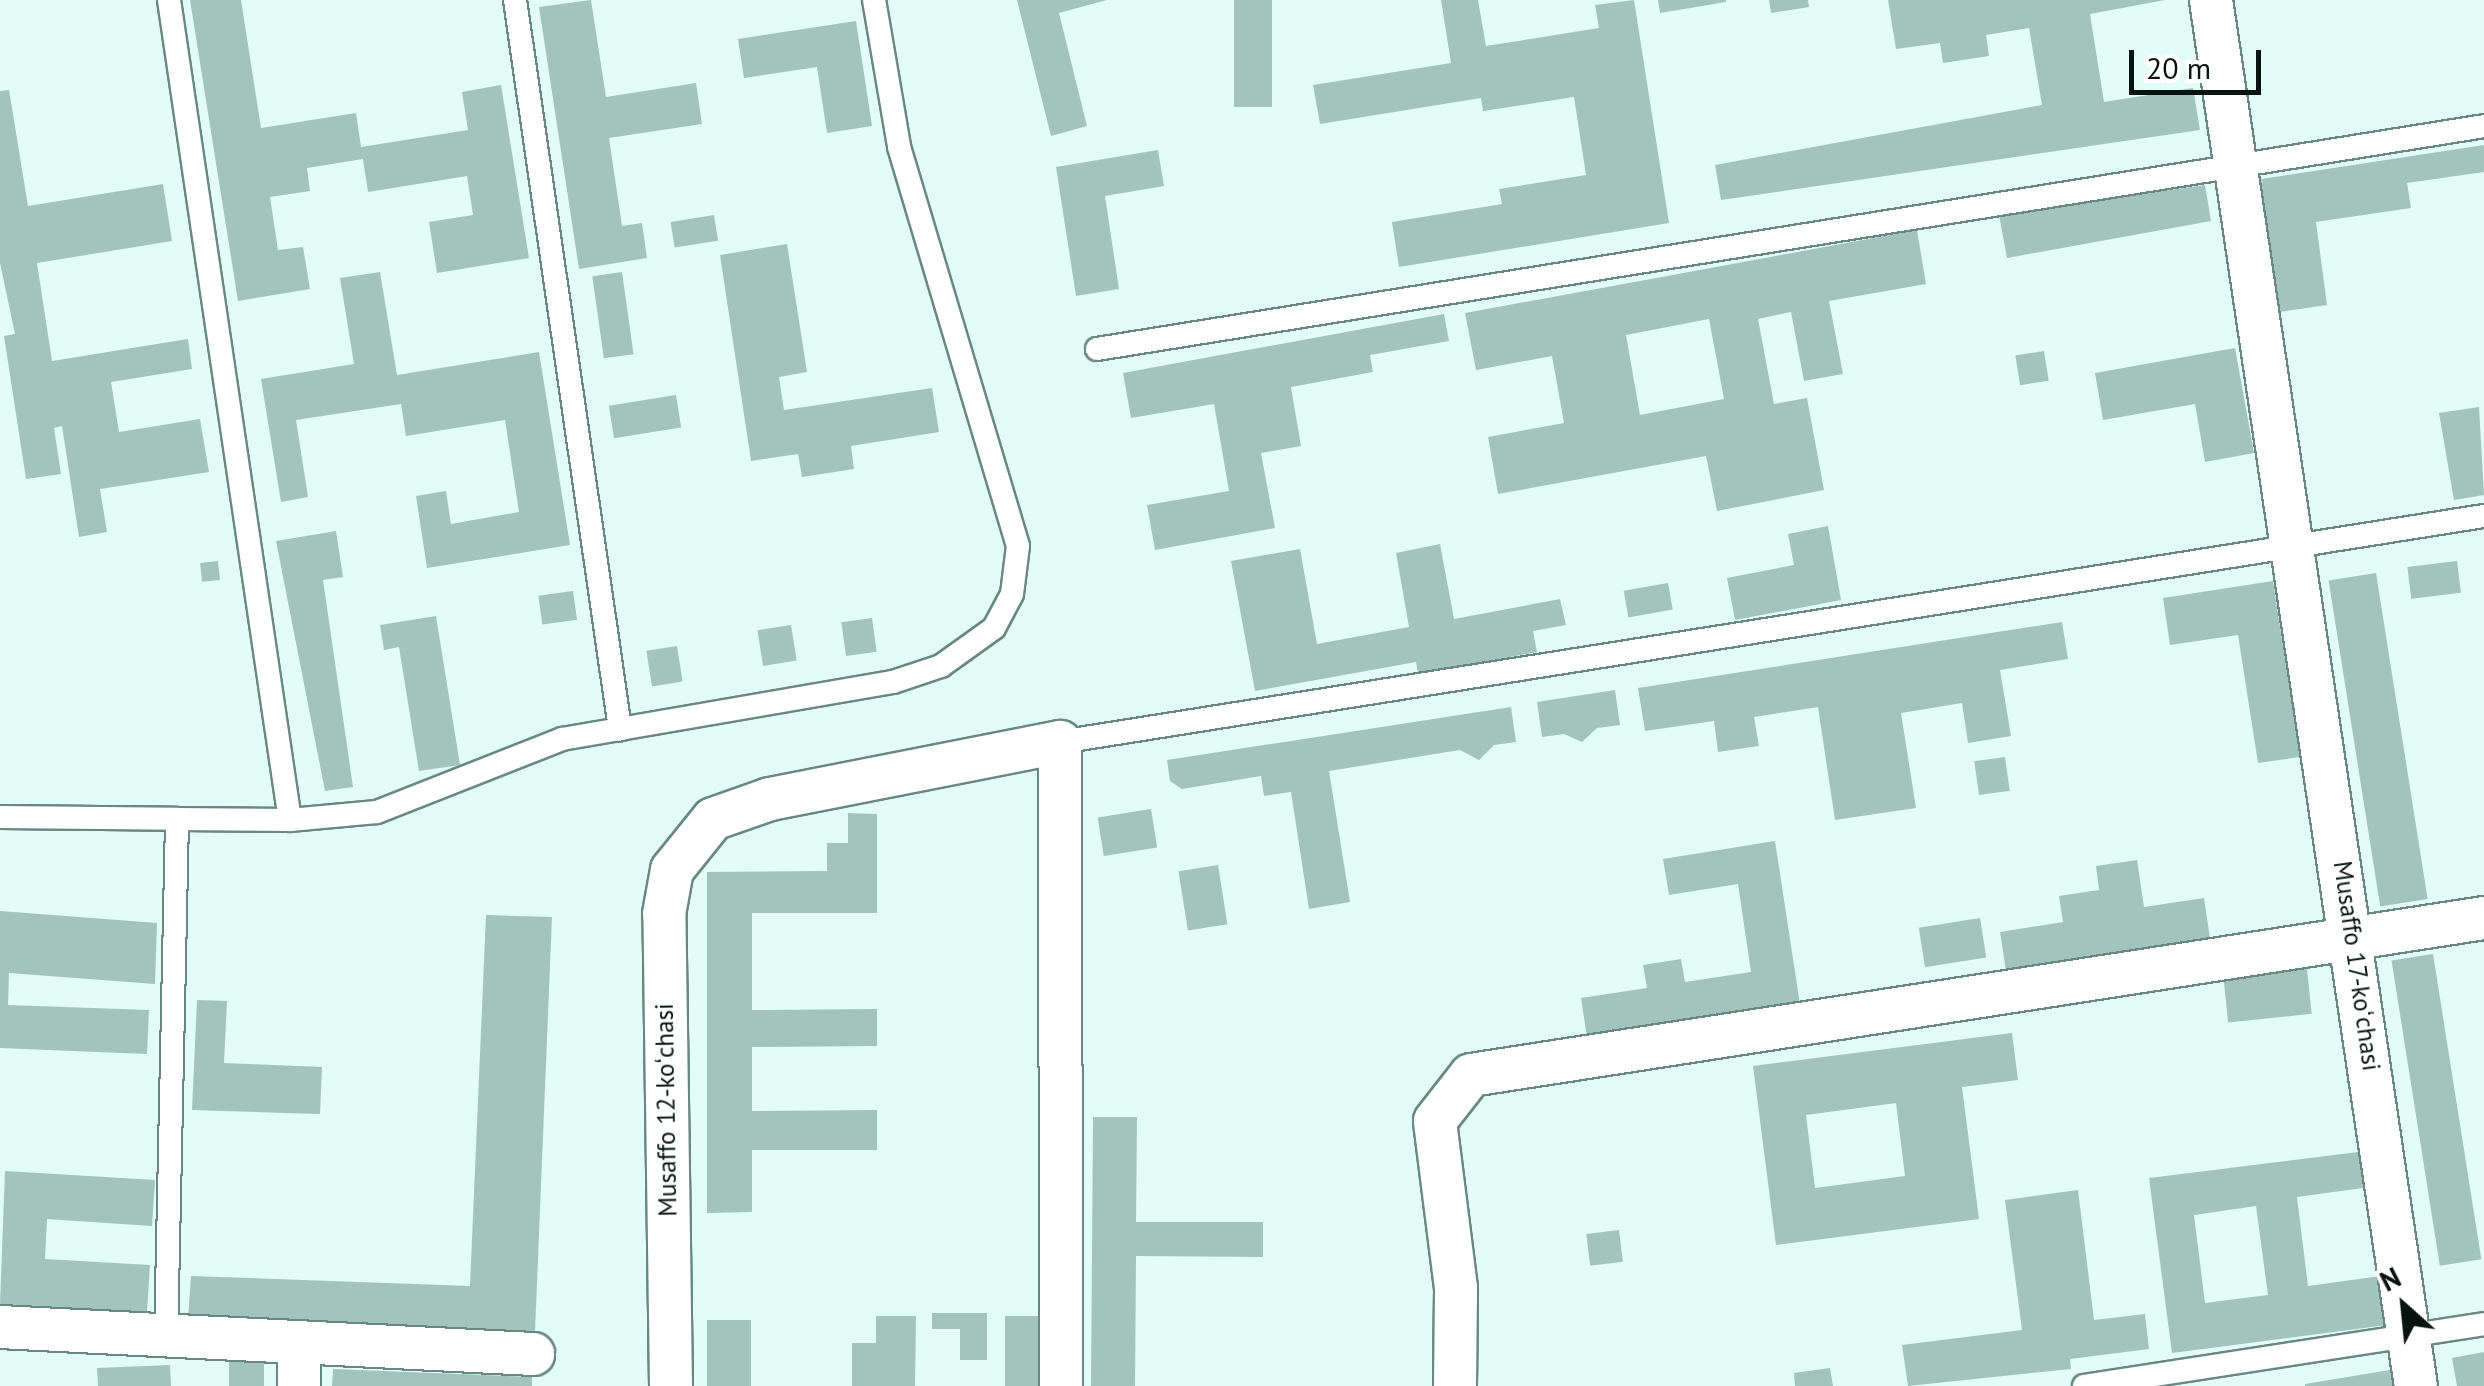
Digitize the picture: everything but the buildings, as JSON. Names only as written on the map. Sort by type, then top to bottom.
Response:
[{"type":"street","name":"Musaffo 17-koʻchasi","points":[[2211,0],[2291,547],[2354,938],[2416,1386]]},
{"type":"street","name":"Musaffo 12-koʻchasi","points":[[670,1386],[664,914],[672,870],[690,840],[713,819],[770,799],[1060,742]]},
{"type":"street","points":[[1060,742],[1061,1386]]},
{"type":"street","points":[[1455,1386],[1456,1288],[1436,1121],[1471,1075],[2484,918]]},
{"type":"street","points":[[0,1327],[166,1341],[299,1366],[533,1354]]},
{"type":"lane","points":[[170,0],[290,820]]},
{"type":"lane","points":[[515,0],[620,729]]},
{"type":"lane","points":[[0,817],[290,820],[377,812],[562,740],[941,666],[974,649],[1012,594],[1018,546],[903,164],[874,0]]},
{"type":"lane","points":[[1096,349],[2484,126]]},
{"type":"lane","points":[[1060,742],[2484,516]]},
{"type":"lane","points":[[166,1341],[177,819]]},
{"type":"lane","points":[[2084,1386],[2484,1324]]}]
